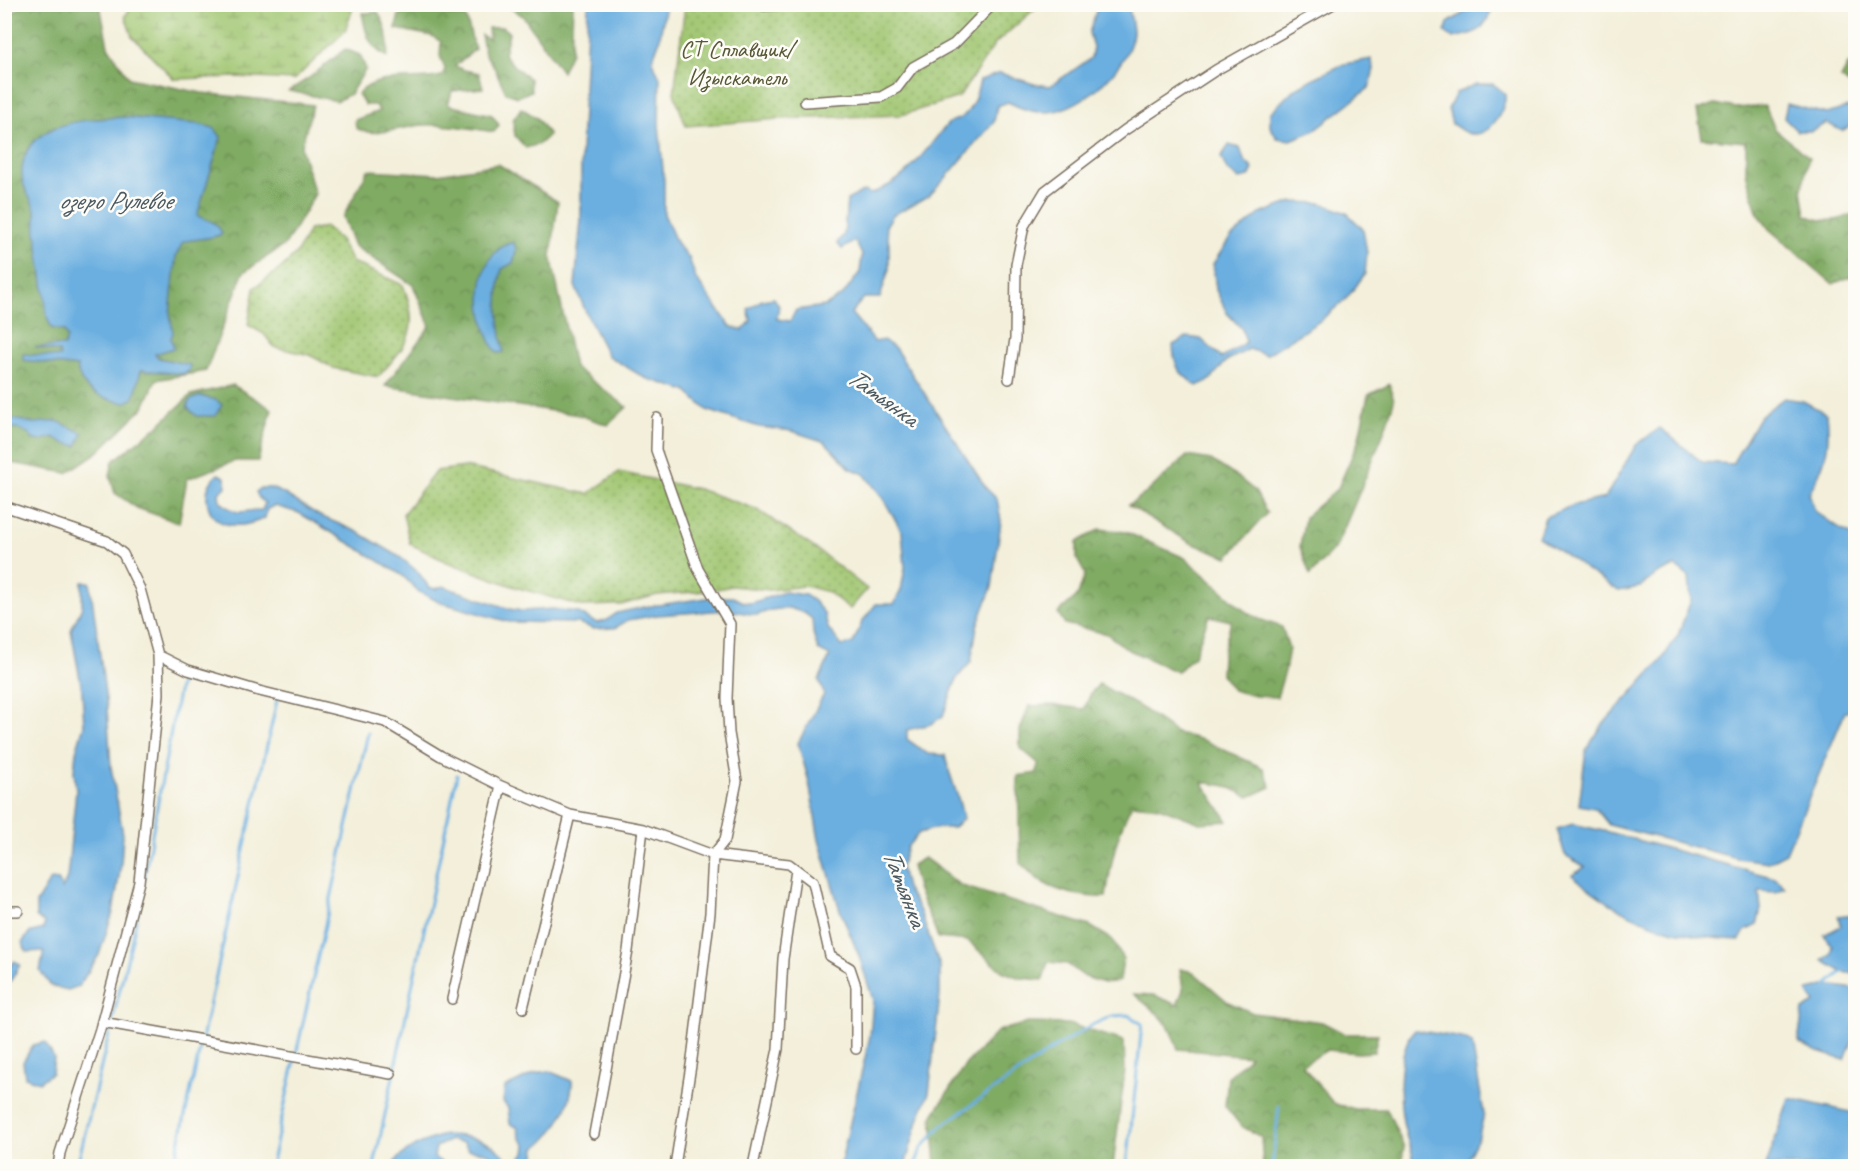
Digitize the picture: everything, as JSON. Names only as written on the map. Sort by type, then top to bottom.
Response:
[{"type":"street","points":[[764,6],[798,4]]},
{"type":"street","points":[[805,102],[881,97],[897,88],[913,68],[954,44],[993,4]]},
{"type":"street","points":[[1009,379],[1015,339],[1016,265],[1024,226],[1045,191],[1125,130],[1207,76],[1333,4]]},
{"type":"street","points":[[657,418],[656,450],[698,569],[730,624],[727,698],[729,733],[737,781],[724,840],[713,855],[707,935],[692,1059],[675,1167]]},
{"type":"street","points":[[4,506],[106,541],[123,554],[140,589],[158,654],[159,694],[139,882],[102,1022],[60,1153],[58,1167]]},
{"type":"street","points":[[158,654],[188,670],[259,691],[385,722],[441,756],[501,786],[570,815],[643,829],[713,855],[789,864],[813,882],[830,956],[850,968],[856,986],[856,1049]]},
{"type":"street","points":[[452,999],[501,786]]},
{"type":"street","points":[[524,1008],[570,815]]},
{"type":"street","points":[[594,1134],[628,951],[643,829]]},
{"type":"street","points":[[753,1167],[778,1049],[783,959],[796,870]]},
{"type":"street","points":[[4,911],[18,911]]},
{"type":"street","points":[[102,1022],[391,1074]]},
{"type":"green space","points":[[26,5],[100,5],[108,46],[129,78],[202,93],[313,105],[301,148],[315,194],[286,244],[243,273],[206,371],[156,380],[144,407],[98,452],[67,473],[12,463],[5,457],[4,309],[13,299],[4,259],[5,15]]},
{"type":"green space","points":[[134,5],[354,5],[345,31],[294,80],[237,77],[174,79],[132,36],[125,16]]},
{"type":"green space","points":[[506,5],[573,5],[571,52],[562,72],[523,16]]},
{"type":"green space","name":"СТ Сплавщик/ Изыскатель","points":[[685,5],[1039,5],[995,44],[959,97],[902,115],[780,119],[686,126],[674,93]]},
{"type":"green space","points":[[419,11],[466,17],[475,49],[455,66],[479,73],[483,88],[452,91],[448,105],[492,115],[499,125],[494,132],[431,125],[381,132],[356,128],[355,120],[379,111],[376,105],[365,105],[358,94],[367,87],[387,80],[442,76],[445,69],[440,56],[441,42],[432,36],[396,29],[399,14]]},
{"type":"green space","points":[[378,12],[387,34],[387,57],[369,39],[362,13]]},
{"type":"green space","points":[[503,27],[509,33],[504,54],[530,79],[531,91],[518,97],[506,93],[485,54],[481,35],[489,39],[488,28]]},
{"type":"green space","points":[[345,49],[360,55],[366,69],[350,94],[337,101],[289,91],[309,78]]},
{"type":"green space","points":[[1855,59],[1855,89],[1841,78],[1848,65]]},
{"type":"green space","points":[[1715,104],[1736,108],[1765,106],[1775,129],[1809,157],[1802,189],[1806,215],[1831,220],[1843,218],[1855,212],[1855,275],[1833,284],[1769,229],[1757,212],[1746,173],[1746,142],[1702,138],[1697,110]]},
{"type":"green space","points":[[521,108],[537,118],[549,135],[539,144],[526,148],[515,136],[513,120]]},
{"type":"green space","points":[[498,164],[558,202],[551,256],[574,367],[627,407],[608,425],[579,415],[385,386],[430,326],[413,285],[354,246],[343,217],[368,170],[438,174]]},
{"type":"green space","points":[[326,227],[339,239],[352,262],[403,285],[411,314],[409,336],[397,355],[378,377],[333,368],[310,355],[274,347],[264,334],[248,325],[254,288],[296,254],[309,230]]},
{"type":"green space","points":[[1390,384],[1394,401],[1355,503],[1336,547],[1310,575],[1300,547],[1305,517],[1338,488],[1358,442],[1368,395]]},
{"type":"green space","points":[[233,385],[272,409],[258,461],[235,461],[187,479],[179,523],[137,508],[115,493],[110,476],[113,461],[159,425],[191,395]]},
{"type":"green space","points":[[1187,456],[1211,460],[1239,478],[1255,491],[1267,513],[1228,557],[1191,543],[1128,505],[1145,494]]},
{"type":"green space","points":[[465,467],[588,494],[619,472],[698,489],[756,509],[815,548],[867,589],[850,609],[828,592],[805,586],[770,590],[732,586],[707,591],[657,595],[621,605],[581,606],[515,587],[447,562],[410,544],[403,514],[436,471]]},
{"type":"green space","points":[[1100,529],[1126,532],[1185,558],[1245,611],[1282,627],[1289,648],[1277,697],[1255,696],[1233,690],[1221,674],[1222,656],[1231,621],[1209,616],[1194,656],[1177,672],[1127,649],[1107,634],[1065,624],[1058,613],[1078,595],[1085,574],[1077,559],[1077,542]]},
{"type":"green space","points":[[1099,684],[1140,707],[1176,733],[1203,740],[1263,768],[1271,787],[1249,797],[1226,786],[1202,782],[1228,821],[1200,823],[1159,807],[1132,804],[1118,838],[1106,897],[1090,897],[1049,886],[1020,863],[1018,776],[1037,773],[1038,763],[1020,748],[1020,730],[1029,706],[1054,705],[1084,709],[1091,693]]},
{"type":"green space","points":[[924,858],[962,886],[1090,926],[1112,939],[1123,959],[1120,981],[1104,983],[1085,977],[1067,964],[1048,962],[1043,980],[1020,978],[1002,971],[968,941],[938,938],[919,894],[912,865]]},
{"type":"green space","points":[[1180,969],[1193,972],[1228,1002],[1253,1013],[1322,1022],[1345,1034],[1378,1034],[1374,1052],[1327,1050],[1302,1065],[1334,1104],[1356,1109],[1387,1109],[1404,1147],[1401,1166],[1263,1166],[1261,1137],[1241,1126],[1225,1106],[1228,1077],[1250,1056],[1178,1049],[1169,1027],[1160,1016],[1134,994],[1154,995],[1177,1005],[1183,990]]},
{"type":"green space","points":[[1028,1023],[1069,1024],[1124,1041],[1125,1070],[1113,1166],[1077,1166],[1070,1161],[1067,1166],[936,1166],[932,1117],[966,1064],[998,1031]]},
{"type":"water","name":"Татьянка","points":[[588,5],[666,5],[659,42],[652,61],[660,77],[659,124],[664,181],[664,214],[677,244],[689,258],[696,279],[731,327],[743,330],[751,321],[748,309],[762,300],[774,298],[779,306],[777,319],[790,321],[796,310],[825,306],[843,295],[860,272],[862,255],[855,241],[842,249],[837,243],[844,234],[847,200],[864,191],[871,194],[905,174],[948,124],[962,117],[969,110],[980,80],[1000,73],[1034,84],[1050,86],[1091,58],[1093,47],[1089,33],[1098,5],[1128,5],[1133,32],[1130,45],[1114,72],[1089,95],[1062,109],[1038,112],[1008,102],[997,106],[994,122],[929,196],[893,215],[886,226],[889,269],[880,298],[864,298],[851,313],[875,342],[883,340],[895,348],[986,488],[997,499],[1001,521],[992,587],[977,626],[971,662],[957,678],[943,716],[931,724],[907,730],[907,739],[928,754],[945,755],[963,819],[953,828],[937,828],[919,833],[907,847],[901,867],[906,888],[920,911],[940,966],[940,995],[929,1093],[905,1166],[840,1166],[870,1036],[873,1000],[859,956],[840,910],[819,840],[809,782],[798,743],[824,694],[819,680],[830,656],[818,650],[812,619],[804,613],[789,608],[771,610],[757,615],[726,610],[658,615],[628,620],[615,628],[594,629],[578,623],[509,622],[439,602],[419,592],[403,576],[299,513],[275,506],[267,509],[265,518],[237,525],[220,522],[209,509],[208,488],[218,474],[225,477],[226,487],[219,493],[220,501],[231,510],[240,512],[262,510],[265,503],[256,492],[261,488],[271,488],[318,515],[358,532],[400,557],[418,572],[429,587],[436,589],[443,586],[510,609],[522,611],[553,609],[577,612],[597,623],[617,613],[644,607],[713,597],[733,597],[751,603],[785,592],[805,595],[814,601],[824,613],[828,628],[842,646],[853,643],[862,622],[876,604],[894,604],[901,590],[905,568],[902,532],[883,498],[864,474],[850,468],[825,442],[792,431],[759,427],[707,410],[686,391],[645,378],[608,356],[587,315],[575,286],[581,219],[581,151]]},
{"type":"water","points":[[1486,5],[1491,11],[1485,24],[1477,31],[1453,38],[1445,32],[1448,23]]},
{"type":"water","points":[[1371,59],[1374,69],[1369,88],[1313,131],[1291,140],[1277,138],[1270,127],[1270,113],[1293,90],[1344,64]]},
{"type":"water","points":[[1476,84],[1493,84],[1506,94],[1502,109],[1493,124],[1481,133],[1473,134],[1452,124],[1448,109],[1456,93]]},
{"type":"water","points":[[1787,104],[1827,114],[1848,107],[1855,109],[1855,123],[1842,131],[1827,123],[1811,131],[1797,131],[1784,118]]},
{"type":"water","name":"озеро Рулевое","points":[[125,117],[197,124],[214,128],[221,137],[197,216],[215,224],[222,234],[183,242],[176,256],[170,314],[173,332],[171,339],[174,348],[155,354],[159,358],[190,365],[189,371],[183,374],[141,370],[134,398],[125,403],[94,393],[83,383],[77,367],[23,360],[23,354],[60,357],[59,352],[35,347],[64,346],[67,338],[64,331],[51,328],[47,316],[36,233],[36,213],[22,176],[24,158],[32,144],[43,134],[75,122]]},
{"type":"water","points":[[1229,145],[1240,148],[1244,160],[1253,169],[1249,177],[1239,179],[1227,170],[1221,157]]},
{"type":"water","points":[[1292,202],[1321,203],[1347,213],[1363,229],[1367,253],[1365,274],[1346,299],[1320,321],[1266,355],[1249,349],[1226,361],[1210,380],[1197,386],[1176,365],[1173,345],[1187,337],[1201,339],[1222,358],[1246,342],[1242,329],[1227,313],[1216,290],[1213,264],[1230,238],[1260,214]]},
{"type":"water","points":[[514,242],[516,251],[513,263],[502,269],[500,279],[498,310],[504,352],[497,353],[485,325],[481,291],[484,274],[490,260],[500,248]]},
{"type":"water","points":[[200,396],[216,400],[222,405],[215,416],[197,416],[187,407],[190,400]]},
{"type":"water","points":[[1784,398],[1803,401],[1827,414],[1826,456],[1809,494],[1815,511],[1840,529],[1855,536],[1856,711],[1845,712],[1786,853],[1769,862],[1737,858],[1609,825],[1595,808],[1579,805],[1586,750],[1603,724],[1661,661],[1678,635],[1691,600],[1689,577],[1675,566],[1657,574],[1640,587],[1619,591],[1538,537],[1545,517],[1574,505],[1605,498],[1636,445],[1660,428],[1702,462],[1732,464],[1760,416]]},
{"type":"water","points":[[5,417],[33,423],[57,421],[83,433],[77,446],[53,437],[40,441],[32,439],[30,434],[16,428],[5,427]]},
{"type":"water","points":[[82,582],[90,582],[107,707],[111,767],[123,834],[121,865],[113,912],[99,955],[79,986],[68,990],[51,986],[40,971],[44,951],[27,952],[22,943],[29,933],[43,929],[45,923],[36,917],[36,903],[50,880],[59,881],[62,889],[67,878],[76,791],[74,771],[76,752],[84,725],[82,690],[71,630],[82,607]]},
{"type":"water","points":[[1573,824],[1775,878],[1785,887],[1776,892],[1759,891],[1761,909],[1757,925],[1745,931],[1740,940],[1692,935],[1670,930],[1630,915],[1610,904],[1572,875],[1585,867],[1565,855],[1557,829]]},
{"type":"water","points":[[1856,914],[1855,974],[1842,972],[1822,960],[1831,955],[1833,946],[1824,935],[1841,926],[1838,916]]},
{"type":"water","points":[[15,961],[20,965],[5,986],[5,971]]},
{"type":"water","points":[[1827,985],[1855,989],[1855,1039],[1845,1060],[1818,1052],[1798,1042],[1803,1010],[1815,1003],[1807,991]]},
{"type":"water","points":[[1415,1030],[1462,1038],[1472,1043],[1484,1114],[1479,1136],[1464,1166],[1413,1166],[1402,1111],[1400,1081],[1404,1051]]},
{"type":"water","points":[[45,1042],[54,1058],[52,1073],[39,1082],[25,1077],[23,1062],[33,1045]]},
{"type":"water","points":[[549,1071],[572,1081],[569,1099],[556,1127],[536,1148],[534,1166],[523,1166],[521,1156],[525,1153],[526,1145],[520,1138],[517,1127],[510,1124],[508,1108],[503,1102],[505,1087],[532,1075]]},
{"type":"water","points":[[1789,1098],[1855,1113],[1855,1152],[1852,1166],[1766,1166]]},
{"type":"water","points":[[444,1135],[464,1136],[483,1141],[506,1157],[511,1166],[502,1166],[491,1155],[468,1150],[464,1143],[451,1140],[436,1147],[434,1157],[441,1162],[439,1166],[391,1166],[415,1146]]},
{"type":"waterway","points":[[144,878],[182,671]]},
{"type":"waterway","points":[[174,1166],[277,700]]},
{"type":"waterway","points":[[271,1166],[368,733]]},
{"type":"waterway","points":[[374,1166],[457,775]]},
{"type":"waterway","points":[[77,1166],[143,885]]},
{"type":"waterway","points":[[1827,985],[1842,972]]},
{"type":"waterway","points":[[915,1166],[921,1149],[941,1126],[1054,1048],[1092,1025],[1112,1016],[1128,1015],[1142,1024],[1127,1166]]},
{"type":"waterway","points":[[1272,1166],[1279,1106]]}]
